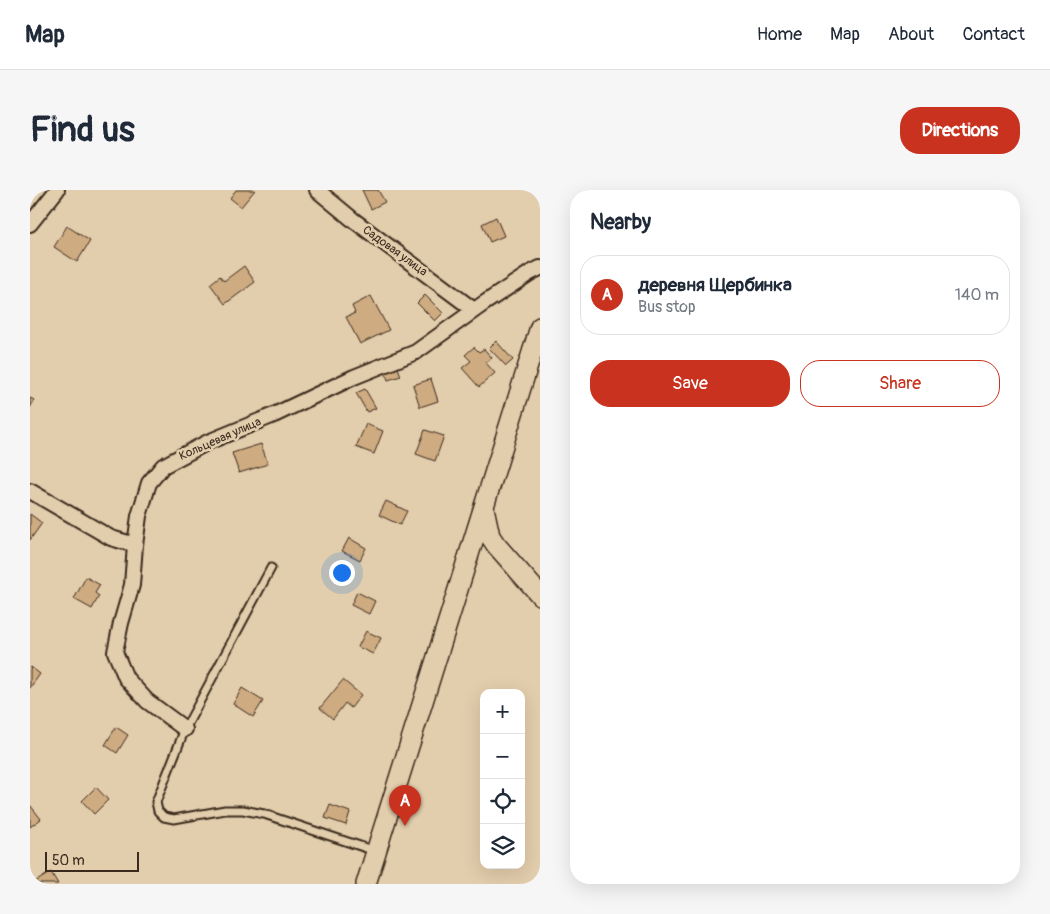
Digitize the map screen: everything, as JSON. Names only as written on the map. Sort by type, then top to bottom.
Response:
[{"type":"street","points":[[30,224],[57,190]]},
{"type":"street","name":"Садовая улица","points":[[317,190],[352,219],[474,310]]},
{"type":"street","name":"Кольцевая улица","points":[[185,729],[146,701],[126,678],[115,652],[132,585],[134,544],[139,516],[149,483],[162,466],[208,442],[274,415],[354,377],[416,352],[474,310],[540,268]]},
{"type":"street","points":[[366,884],[540,327]]},
{"type":"street","points":[[30,491],[111,538],[134,544]]},
{"type":"street","points":[[484,506],[490,536],[540,595]]},
{"type":"lane","points":[[271,568],[185,729],[156,802],[158,811],[164,817],[174,819],[225,810],[243,810],[264,814],[377,852]]},
{"type":"building","points":[[236,190],[255,190],[241,207],[230,198]]},
{"type":"building","points":[[362,190],[378,190],[385,202],[371,209]]},
{"type":"building","points":[[496,217],[504,236],[490,242],[482,224]]},
{"type":"building","points":[[67,226],[90,241],[77,262],[54,247]]},
{"type":"building","points":[[244,266],[255,282],[225,304],[210,284],[220,276],[224,281]]},
{"type":"building","points":[[425,295],[443,313],[435,321],[417,303]]},
{"type":"building","points":[[371,296],[389,330],[360,344],[346,317],[355,313],[352,306]]},
{"type":"building","points":[[496,341],[513,360],[506,366],[489,348]]},
{"type":"building","points":[[474,347],[479,352],[484,349],[492,358],[486,363],[495,373],[479,387],[462,368],[471,361],[465,355]]},
{"type":"building","points":[[397,365],[401,376],[388,380],[384,369]]},
{"type":"building","points":[[431,379],[438,401],[420,407],[413,385]]},
{"type":"building","points":[[365,389],[376,408],[367,412],[356,393]]},
{"type":"building","points":[[30,398],[34,400],[30,408]]},
{"type":"building","points":[[366,424],[383,431],[374,454],[356,447]]},
{"type":"building","points":[[425,430],[444,436],[435,461],[416,454]]},
{"type":"building","points":[[261,444],[268,464],[239,473],[232,453]]},
{"type":"building","points":[[386,501],[407,511],[400,525],[379,515]]},
{"type":"building","points":[[30,514],[42,523],[30,540]]},
{"type":"building","points":[[349,538],[366,548],[360,560],[342,551]]},
{"type":"building","points":[[86,577],[100,585],[95,593],[99,596],[92,609],[74,599]]},
{"type":"building","points":[[357,592],[375,601],[369,614],[351,605]]},
{"type":"building","points":[[366,631],[381,638],[373,654],[358,647]]},
{"type":"building","points":[[31,667],[40,674],[30,688],[30,669]]},
{"type":"building","points":[[343,680],[361,695],[351,708],[345,703],[333,719],[320,708]]},
{"type":"building","points":[[242,688],[263,701],[253,717],[233,704]]},
{"type":"building","points":[[116,727],[128,735],[117,753],[105,745]]},
{"type":"building","points":[[96,787],[108,800],[94,814],[82,801]]},
{"type":"building","points":[[30,805],[41,819],[30,827]]},
{"type":"building","points":[[330,805],[350,812],[346,825],[325,818]]},
{"type":"building","points":[[51,872],[58,884],[32,884]]},
{"type":"place","name":"деревня Щербинка","points":[[405,826]]}]
